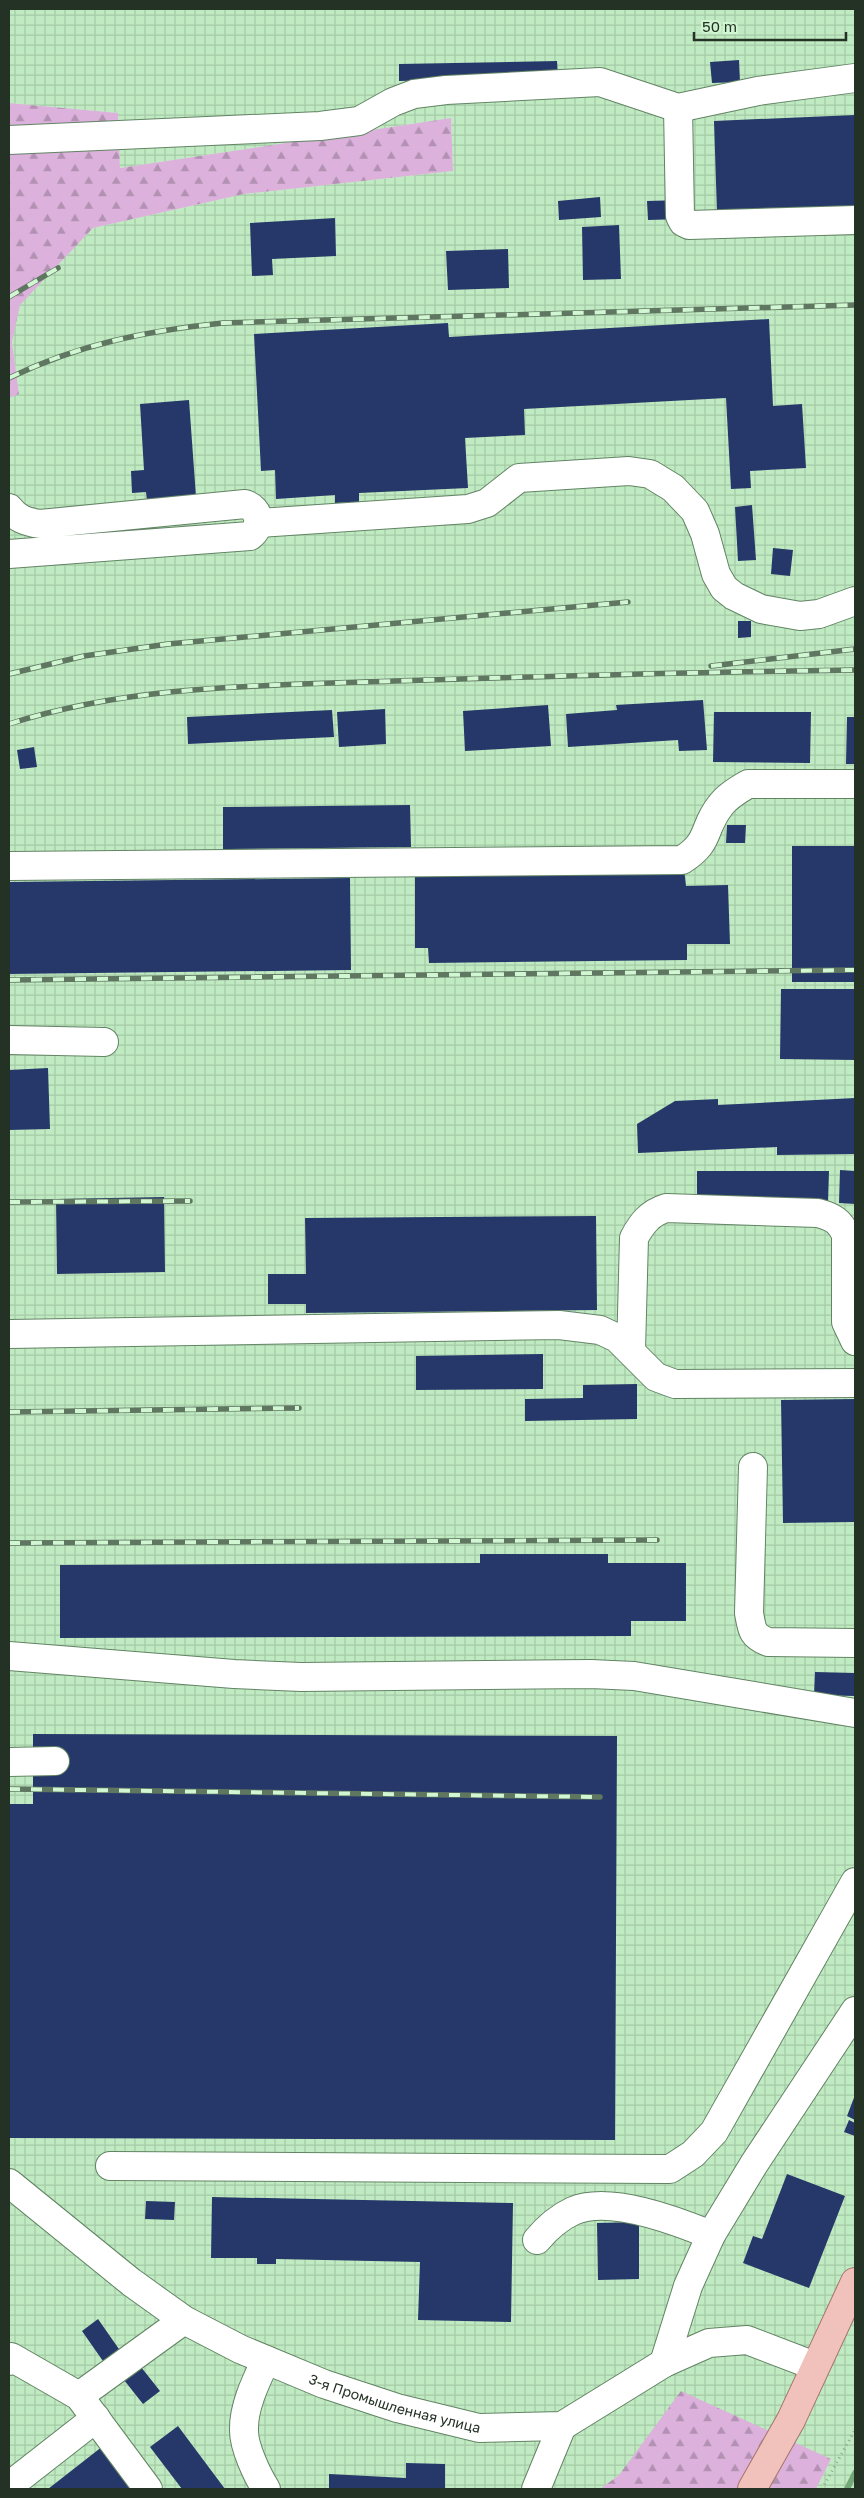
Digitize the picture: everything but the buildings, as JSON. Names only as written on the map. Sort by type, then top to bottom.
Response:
[{"type":"main road","points":[[752,2489],[791,2420],[855,2282]]},
{"type":"lane","points":[[9,140],[320,126],[359,121],[393,102],[414,94],[600,82],[678,108],[758,91],[855,78]]},
{"type":"lane","points":[[678,108],[680,216],[683,222],[689,225],[855,220]]},
{"type":"lane","points":[[259,523],[468,509],[487,503],[519,478],[629,471],[650,474],[673,488],[695,511],[705,534],[716,574],[724,588],[734,596],[761,608],[800,616],[819,614],[855,601]]},
{"type":"lane","points":[[9,508],[14,515],[27,522],[40,524],[245,504],[252,506],[258,513],[259,523],[255,533],[250,536],[9,554]]},
{"type":"lane","points":[[9,866],[682,860],[702,844],[720,805],[733,793],[748,784],[855,784]]},
{"type":"lane","points":[[9,1040],[104,1042]]},
{"type":"lane","points":[[631,1351],[634,1238],[640,1226],[654,1212],[666,1208],[818,1214],[833,1217],[842,1226],[846,1235],[846,1322],[855,1342]]},
{"type":"lane","points":[[9,1334],[559,1326],[600,1330],[617,1338],[656,1377],[676,1384],[855,1383]]},
{"type":"lane","points":[[752,1467],[750,1613],[752,1629],[757,1638],[768,1642],[855,1643]]},
{"type":"lane","points":[[9,1656],[234,1674],[301,1677],[591,1674],[634,1676],[855,1714]]},
{"type":"lane","points":[[9,1762],[55,1762]]},
{"type":"lane","points":[[110,2166],[670,2169],[693,2154],[714,2132],[855,1882]]},
{"type":"lane","points":[[664,2364],[688,2286],[711,2235],[754,2164],[855,2011]]},
{"type":"lane","name":"3-я Промышленная улица","points":[[9,2184],[131,2282],[184,2320],[266,2360],[324,2384],[388,2405],[478,2428],[562,2426],[664,2364],[709,2343],[747,2340],[816,2366]]},
{"type":"lane","points":[[537,2240],[551,2224],[574,2210],[601,2207],[641,2211],[669,2217],[711,2235]]},
{"type":"lane","points":[[79,2396],[184,2320]]},
{"type":"lane","points":[[9,2361],[11,2357],[79,2396],[148,2489]]},
{"type":"lane","points":[[266,2360],[251,2390],[243,2431],[256,2474],[266,2489]]},
{"type":"lane","points":[[9,2486],[96,2418]]},
{"type":"lane","points":[[536,2489],[562,2426]]},
{"type":"path","points":[[822,2489],[855,2430]]},
{"type":"shaded area","points":[[9,9],[855,9],[855,2489],[816,2489],[831,2459],[619,2475],[600,2489],[9,2489],[9,398],[19,393],[12,342],[19,305],[93,228],[244,194],[453,171],[451,118],[120,168],[118,113],[9,103]]},
{"type":"green space","points":[[9,103],[118,113],[120,168],[451,118],[453,171],[244,194],[93,228],[20,305],[12,342],[19,394],[9,398]]},
{"type":"green space","points":[[681,2391],[831,2459],[816,2489],[600,2489],[619,2475]]},
{"type":"waterway","points":[[847,2489],[855,2473]]},
{"type":"railway","points":[[9,297],[58,268]]},
{"type":"railway","points":[[9,378],[61,356],[113,341],[167,330],[223,323],[855,305]]},
{"type":"railway","points":[[9,674],[84,656],[168,644],[628,602]]},
{"type":"railway","points":[[711,666],[855,649]]},
{"type":"railway","points":[[9,724],[56,711],[104,701],[200,689],[394,681],[855,670]]},
{"type":"railway","points":[[9,980],[855,970]]},
{"type":"railway","points":[[9,1202],[190,1201]]},
{"type":"railway","points":[[9,1412],[299,1408]]},
{"type":"railway","points":[[9,1543],[657,1540]]},
{"type":"railway","points":[[9,1789],[600,1797]]}]
